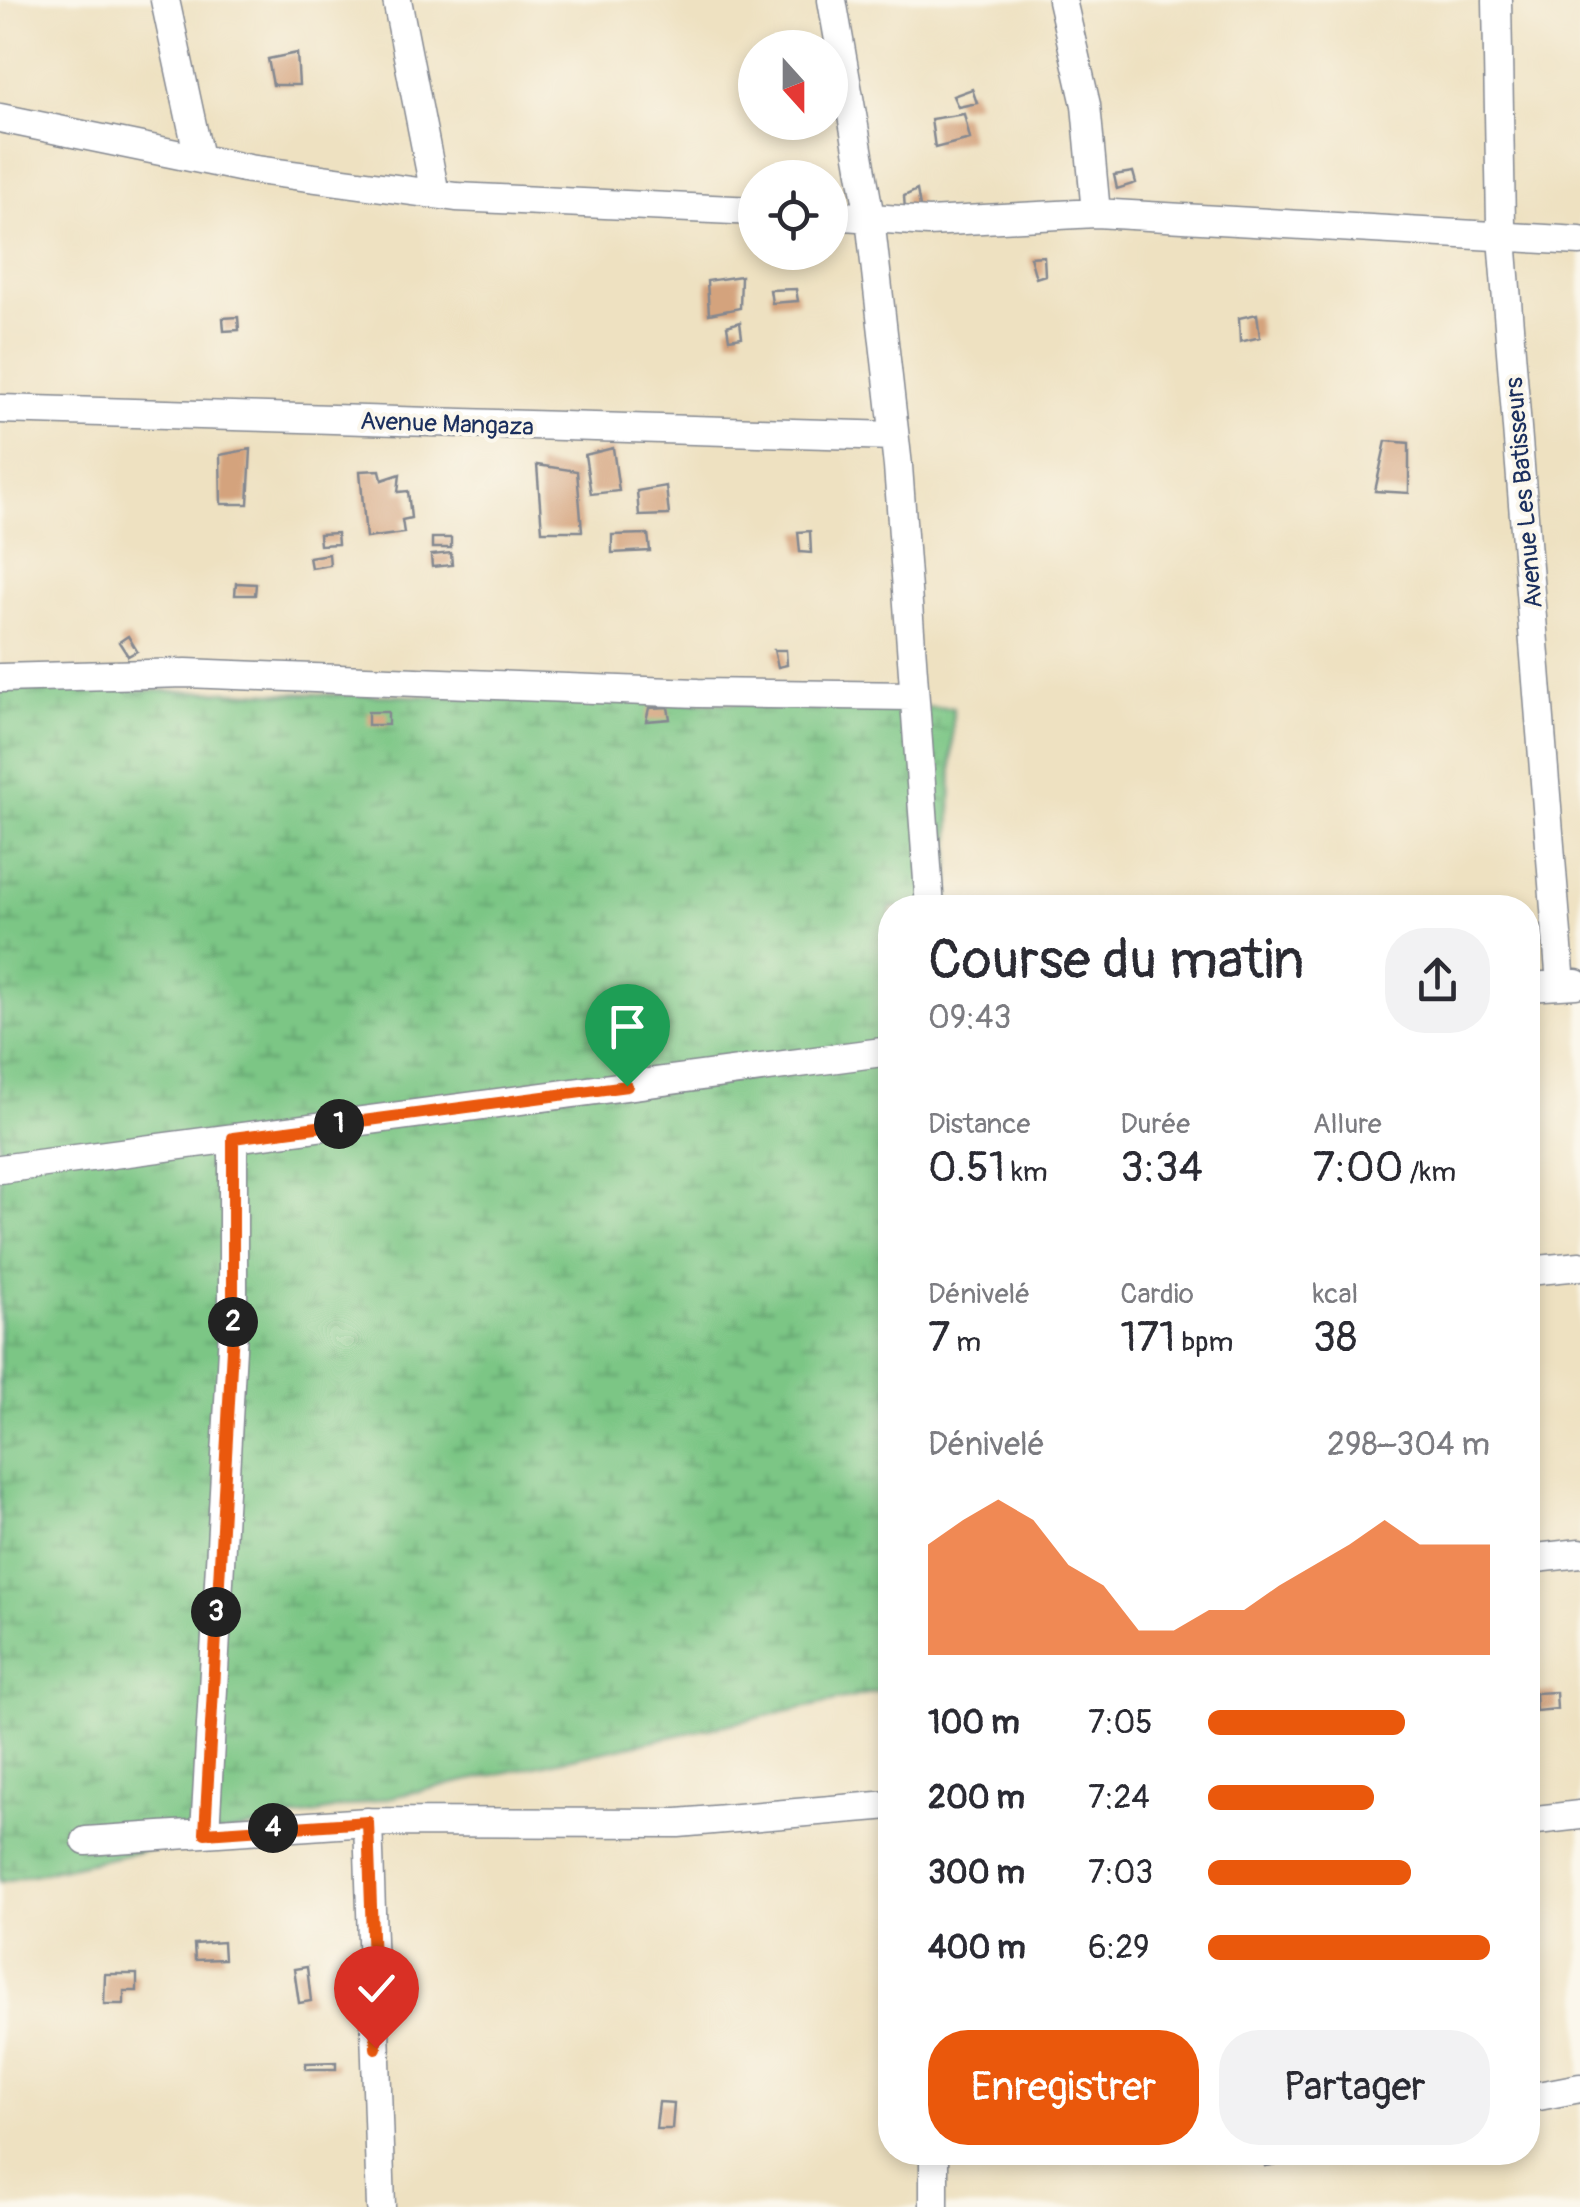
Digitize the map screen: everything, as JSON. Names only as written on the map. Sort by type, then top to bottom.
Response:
[{"type":"street","points":[[164,0],[200,158]]},
{"type":"street","points":[[397,0],[435,194]]},
{"type":"street","points":[[832,0],[870,218],[894,436],[929,895]]},
{"type":"street","points":[[1062,0],[1086,105],[1096,213]]},
{"type":"street","name":"Avenue Les Batisseurs","points":[[1497,0],[1502,236],[1571,984]]},
{"type":"street","points":[[0,118],[249,170],[435,194],[738,210]]},
{"type":"street","points":[[848,217],[928,222],[1096,213],[1580,241]]},
{"type":"street","name":"Avenue Mangaza","points":[[0,409],[894,436]]},
{"type":"street","points":[[0,678],[186,673],[698,693],[912,696]]},
{"type":"street","points":[[1540,986],[1571,984]]},
{"type":"street","points":[[0,1170],[878,1054]]},
{"type":"street","points":[[205,1833],[233,1330],[233,1138]]},
{"type":"street","points":[[1540,1270],[1580,1266]]},
{"type":"street","points":[[1540,1557],[1580,1553]]},
{"type":"street","points":[[86,1842],[368,1822],[678,1823],[878,1806]]},
{"type":"street","points":[[1540,1820],[1580,1814]]},
{"type":"street","points":[[368,1822],[381,2207]]},
{"type":"street","points":[[1540,2096],[1580,2088]]},
{"type":"street","points":[[934,2165],[934,2207]]},
{"type":"green space","points":[[0,687],[953,708],[949,895],[878,895],[878,1692],[0,1882]]},
{"type":"building","points":[[297,53],[299,85],[273,85],[268,59]]},
{"type":"building","points":[[972,89],[977,103],[958,107],[953,96]]},
{"type":"building","points":[[964,114],[970,139],[935,148],[931,119]]},
{"type":"building","points":[[1133,172],[1136,183],[1117,189],[1114,175]]},
{"type":"building","points":[[917,190],[920,207],[905,210],[904,196]]},
{"type":"building","points":[[1044,256],[1045,275],[1036,278],[1030,257]]},
{"type":"building","points":[[741,276],[740,308],[709,314],[707,281]]},
{"type":"building","points":[[796,289],[798,301],[772,303],[770,290]]},
{"type":"building","points":[[1257,314],[1260,337],[1240,342],[1239,318]]},
{"type":"building","points":[[238,317],[239,330],[224,331],[223,318]]},
{"type":"building","points":[[740,322],[742,337],[729,339],[727,326]]},
{"type":"building","points":[[1386,441],[1409,443],[1409,493],[1375,491]]},
{"type":"building","points":[[613,448],[619,491],[591,494],[585,455]]},
{"type":"building","points":[[251,449],[248,504],[221,504],[220,455]]},
{"type":"building","points":[[537,465],[577,471],[582,531],[542,531]]},
{"type":"building","points":[[380,470],[382,480],[400,474],[398,492],[408,491],[411,518],[402,520],[404,533],[366,538],[360,471]]},
{"type":"building","points":[[666,486],[669,515],[639,516],[637,491]]},
{"type":"building","points":[[810,531],[811,553],[800,552],[798,532]]},
{"type":"building","points":[[337,533],[338,544],[320,545],[319,534]]},
{"type":"building","points":[[648,534],[650,551],[612,553],[612,535]]},
{"type":"building","points":[[432,538],[451,538],[451,548],[432,548]]},
{"type":"building","points":[[451,553],[452,565],[432,567],[431,555]]},
{"type":"building","points":[[329,554],[330,565],[311,568],[309,557]]},
{"type":"building","points":[[236,583],[256,584],[255,595],[235,595]]},
{"type":"building","points":[[128,636],[137,651],[128,656],[119,642]]},
{"type":"building","points":[[774,650],[786,650],[787,665],[778,667]]},
{"type":"building","points":[[668,707],[670,719],[646,721],[649,708]]},
{"type":"building","points":[[368,712],[388,712],[388,725],[368,725]]},
{"type":"building","points":[[1556,1692],[1557,1709],[1540,1711],[1540,1693]]},
{"type":"building","points":[[223,1942],[224,1959],[195,1960],[194,1944]]},
{"type":"building","points":[[307,1967],[311,2001],[299,2003],[294,1969]]},
{"type":"building","points":[[105,1974],[137,1974],[137,1991],[124,1991],[124,2004],[104,2004]]},
{"type":"building","points":[[336,2062],[336,2069],[306,2069],[306,2063]]},
{"type":"building","points":[[659,2102],[674,2103],[672,2129],[656,2129]]},
{"type":"route","points":[[376,2048],[366,1861],[368,1822],[205,1833],[233,1330],[233,1138],[627,1086]]}]
